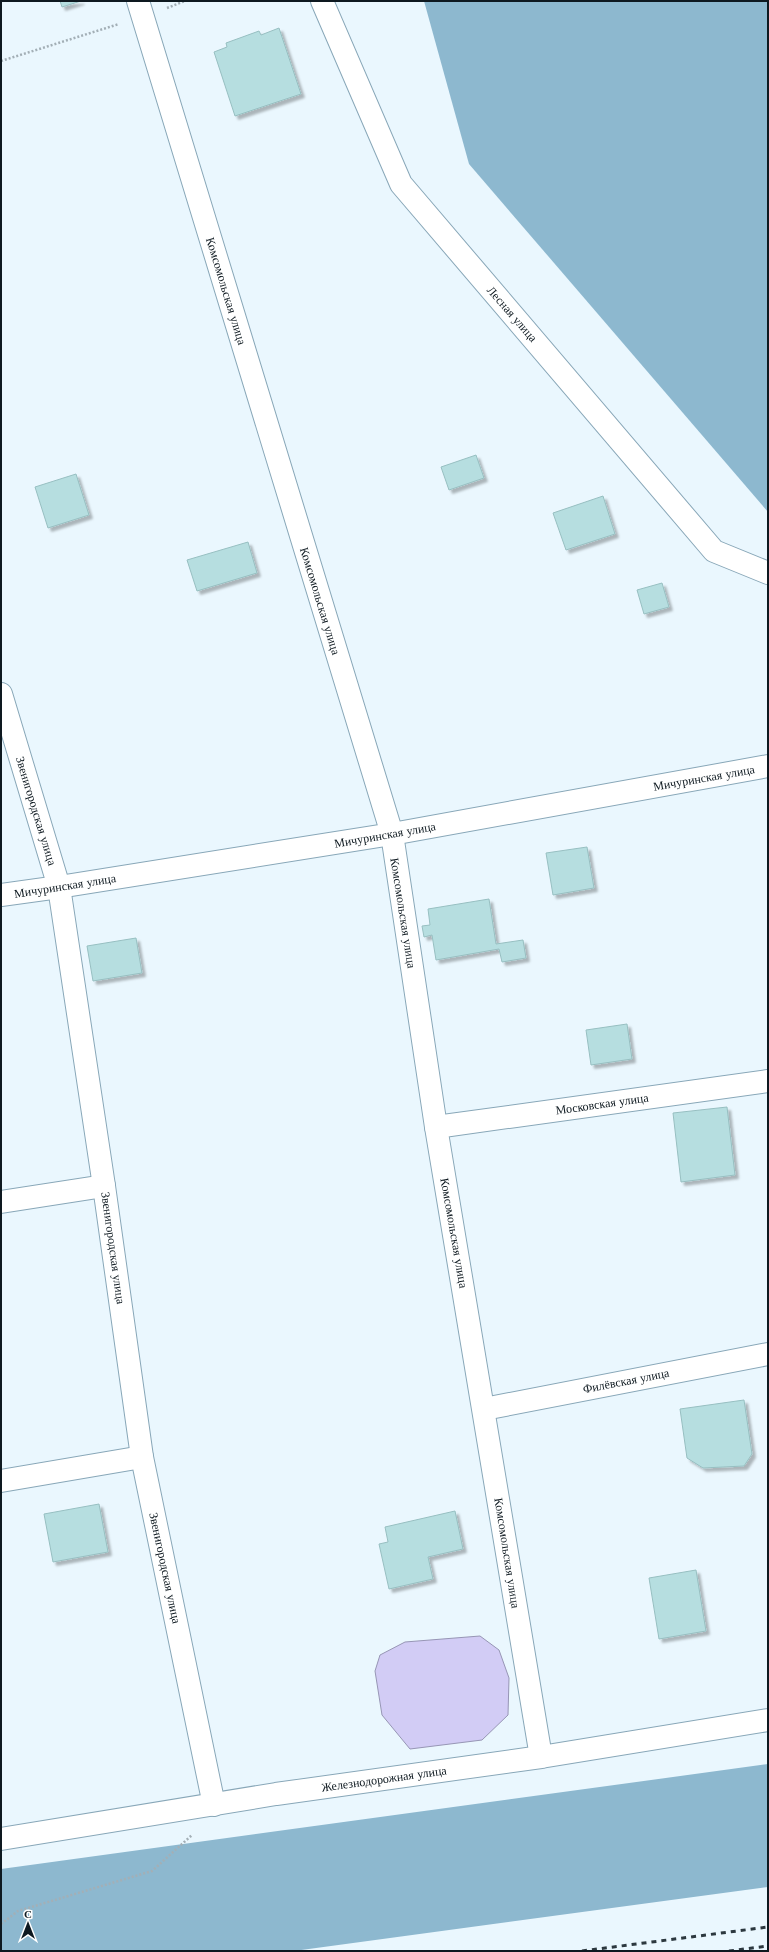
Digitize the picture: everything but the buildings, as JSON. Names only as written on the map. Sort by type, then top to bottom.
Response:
[{"type":"street","name":"Лесная улица","points":[[322,1],[401,184],[714,551],[768,573]]},
{"type":"street","name":"Комсомольская улица","points":[[140,9],[392,834],[436,1127],[541,1757]]},
{"type":"street","name":"Звенигородская улица","points":[[1,694],[59,887],[104,1186],[142,1457],[214,1805]]},
{"type":"street","name":"Мичуринская улица","points":[[1,895],[392,834],[768,766]]},
{"type":"street","name":"Московская улица","points":[[436,1127],[768,1081]]},
{"type":"street","points":[[1,1202],[104,1186]]},
{"type":"street","name":"Филёвская улица","points":[[484,1409],[768,1354]]},
{"type":"street","points":[[1,1481],[142,1457]]},
{"type":"street","name":"Железнодорожная улица","points":[[1,1839],[214,1805],[541,1757],[768,1720]]},
{"type":"path","points":[[1,61],[140,9],[185,1]]},
{"type":"path","points":[[1,1924],[18,1911],[152,1871],[194,1834]]},
{"type":"shaded area","points":[[424,1],[768,1],[768,512],[469,164]]},
{"type":"shaded area","points":[[480,1636],[499,1650],[509,1678],[508,1715],[482,1740],[410,1749],[382,1715],[375,1671],[380,1655],[405,1642]]},
{"type":"shaded area","points":[[768,1764],[768,1887],[294,1951],[1,1951],[1,1869]]},
{"type":"railway","points":[[582,1951],[768,1927]]},
{"type":"railway","points":[[729,1951],[768,1946]]}]
